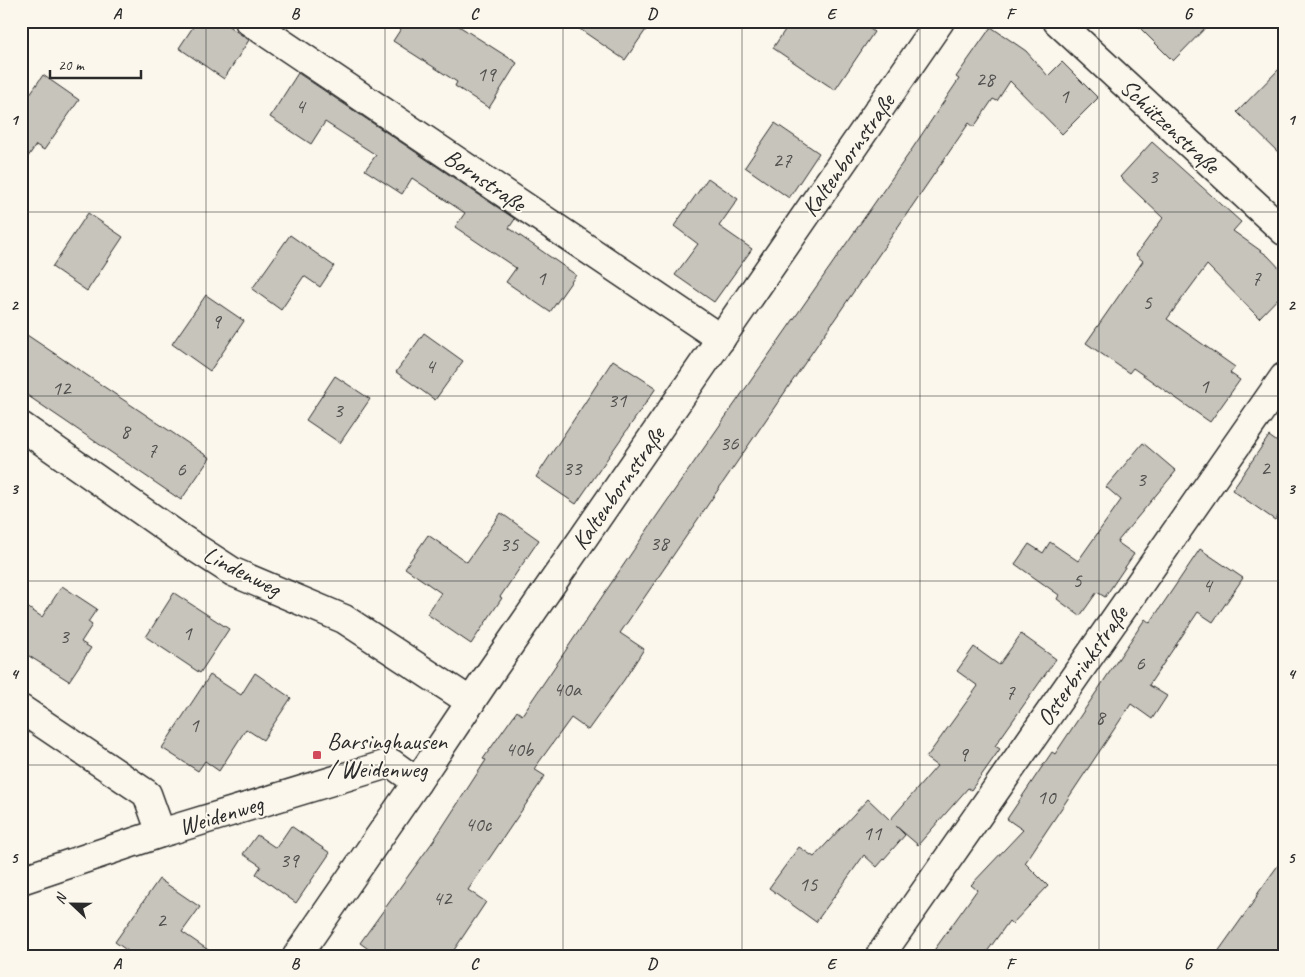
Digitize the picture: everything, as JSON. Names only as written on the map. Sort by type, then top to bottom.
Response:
[{"type":"street","name":"Bornstraße","points":[[249,21],[721,339]]},
{"type":"street","name":"Kaltenbornstraße","points":[[297,956],[940,21]]},
{"type":"street","name":"Schützenstraße","points":[[1057,21],[1284,231]]},
{"type":"street","name":"Osterbrinkstraße","points":[[880,956],[1284,376]]},
{"type":"street","name":"Lindenweg","points":[[21,426],[182,539],[233,572],[344,619],[471,702]]},
{"type":"street","points":[[21,709],[147,794],[161,833]]},
{"type":"street","name":"Weidenweg","points":[[21,880],[161,833],[391,763],[417,782]]},
{"type":"building","points":[[197,21],[221,21],[249,40],[224,79],[179,48]]},
{"type":"building","points":[[406,21],[451,21],[517,63],[489,108],[455,86],[457,82],[393,41]]},
{"type":"building","points":[[568,21],[652,21],[625,60]]},
{"type":"building","points":[[791,21],[859,21],[874,32],[835,90],[773,48]]},
{"type":"building","points":[[1133,21],[1212,21],[1173,61]]},
{"type":"building","points":[[991,27],[1026,51],[1048,76],[1062,62],[1098,98],[1062,134],[1010,81],[997,101],[993,99],[974,127],[969,123],[620,633],[644,649],[624,680],[588,730],[571,718],[534,769],[545,776],[468,890],[486,902],[450,956],[378,956],[360,943],[434,840],[486,760],[483,759],[517,711],[522,715],[658,514],[908,155],[959,79],[956,77]]},
{"type":"building","points":[[1284,64],[1284,158],[1237,112]]},
{"type":"building","points":[[298,73],[515,219],[509,228],[576,275],[550,312],[506,282],[516,268],[455,227],[465,213],[412,178],[402,194],[365,170],[376,155],[325,122],[311,144],[270,117]]},
{"type":"building","points":[[43,75],[79,100],[44,150],[36,145],[21,167],[21,107]]},
{"type":"building","points":[[775,123],[819,153],[789,198],[745,167]]},
{"type":"building","points":[[1152,142],[1241,222],[1233,231],[1268,256],[1284,273],[1284,292],[1259,318],[1207,265],[1167,319],[1235,367],[1230,373],[1240,380],[1210,422],[1133,368],[1129,373],[1086,343],[1143,261],[1136,255],[1163,218],[1120,177]]},
{"type":"building","points":[[708,178],[738,199],[719,226],[752,249],[714,302],[675,275],[698,244],[674,226]]},
{"type":"building","points":[[88,213],[123,237],[87,291],[52,267]]},
{"type":"building","points":[[290,235],[334,266],[320,287],[304,276],[281,310],[252,289]]},
{"type":"building","points":[[206,295],[244,321],[210,371],[172,344]]},
{"type":"building","points":[[21,331],[210,458],[181,500],[21,391]]},
{"type":"building","points":[[424,333],[463,361],[435,400],[396,372]]},
{"type":"building","points":[[613,360],[656,388],[576,504],[536,477]]},
{"type":"building","points":[[335,376],[370,399],[340,443],[306,420]]},
{"type":"building","points":[[1269,436],[1284,447],[1284,508],[1275,520],[1232,490]]},
{"type":"building","points":[[1143,443],[1176,471],[1117,542],[1134,554],[1105,597],[1097,592],[1080,616],[1057,599],[1059,595],[1015,564],[1029,544],[1043,553],[1050,542],[1078,561],[1121,500],[1106,487]]},
{"type":"building","points":[[501,513],[539,540],[471,644],[427,614],[441,593],[405,568],[428,535],[467,562]]},
{"type":"building","points":[[1200,549],[1243,578],[1213,622],[1198,612],[1149,685],[1167,696],[1152,719],[1131,704],[1025,863],[1048,886],[1012,924],[1009,921],[984,956],[930,956],[977,890],[971,885],[1023,830],[1007,819],[1052,752],[1055,754],[1145,619],[1150,623]]},
{"type":"building","points":[[62,586],[97,609],[88,622],[92,625],[81,642],[91,648],[69,681],[21,651],[21,603],[42,617]]},
{"type":"building","points":[[174,593],[229,629],[200,673],[146,637]]},
{"type":"building","points":[[1021,634],[1056,659],[995,746],[1000,749],[971,790],[968,788],[918,845],[896,826],[905,835],[877,867],[864,855],[816,922],[769,888],[799,847],[814,857],[868,799],[890,820],[937,766],[926,758],[978,686],[957,671],[974,647],[999,665]]},
{"type":"building","points":[[255,673],[291,698],[263,740],[246,729],[219,771],[205,761],[198,771],[162,748],[210,675],[241,695]]},
{"type":"building","points":[[291,826],[330,853],[296,903],[256,874],[261,866],[243,854],[257,835],[276,848]]},
{"type":"building","points":[[1284,857],[1284,956],[1215,956],[1257,897]]},
{"type":"building","points":[[159,879],[200,907],[182,932],[217,956],[135,956],[115,942]]},
{"type":"place","name":"Barsinghausen / Weidenweg","points":[[317,755]]}]
